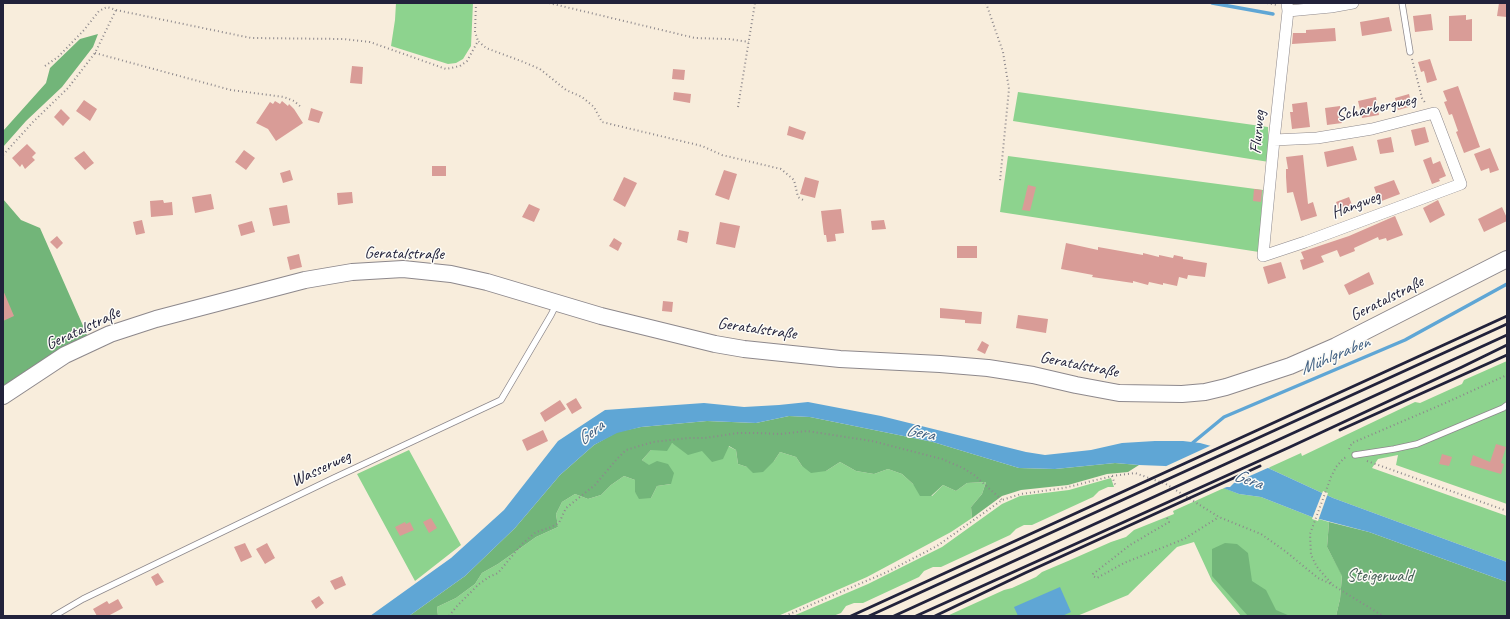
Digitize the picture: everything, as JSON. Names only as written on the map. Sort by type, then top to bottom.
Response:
[{"type":"street","points":[[1287,7],[1331,8],[1353,3]]},
{"type":"street","name":"Flurweg","points":[[1263,256],[1287,7]]},
{"type":"street","name":"Scharbergweg","points":[[1274,140],[1317,138],[1372,129],[1434,113],[1460,184]]},
{"type":"street","name":"Hangweg","points":[[1263,256],[1305,242],[1460,184]]},
{"type":"street","name":"Geratalstraße","points":[[3,396],[65,354],[110,334],[156,319],[305,280],[352,272],[402,269],[427,270],[487,282],[601,316],[715,344],[744,349],[840,359],[988,368],[1033,375],[1119,393],[1182,394],[1205,392],[1226,387],[1290,366],[1343,343],[1507,260]]},
{"type":"lane","points":[[1402,3],[1410,52]]},
{"type":"lane","name":"Wasserweg","points":[[54,616],[90,596],[327,481],[501,400],[551,315],[556,302]]},
{"type":"lane","points":[[1355,455],[1417,444],[1507,405]]},
{"type":"path","points":[[476,3],[475,32],[478,41],[486,48],[540,69],[566,90],[582,97],[594,107],[602,122],[702,146],[722,155],[781,169],[794,180],[798,197],[805,201]]},
{"type":"path","points":[[549,3],[695,38],[729,39],[749,42]]},
{"type":"path","points":[[738,107],[755,3]]},
{"type":"path","points":[[986,3],[1003,52],[1009,89],[1000,181]]},
{"type":"path","points":[[44,66],[58,57],[84,30],[99,11],[107,7],[251,38],[342,39],[370,42],[446,69],[460,66],[467,61],[478,41]]},
{"type":"path","points":[[3,155],[33,122],[68,88],[95,53],[116,10]]},
{"type":"path","points":[[1410,52],[1422,98]]},
{"type":"path","points":[[95,53],[231,90],[284,98],[294,101],[302,107]]},
{"type":"path","points":[[1331,584],[1317,567],[1311,555],[1310,534],[1331,477],[1352,443],[1507,375]]},
{"type":"path","points":[[449,616],[479,584],[498,573],[522,544],[536,532],[559,523],[566,508],[595,485],[626,450],[653,442],[688,438],[704,438],[738,433],[780,434],[807,431],[872,441],[942,459],[962,468],[974,475],[1002,500]]},
{"type":"path","points":[[1344,458],[1355,455],[1365,461],[1397,473],[1507,511]]},
{"type":"path","points":[[785,616],[887,572],[937,546],[1002,500],[1021,494],[1064,488],[1112,476],[1135,474],[1166,484],[1219,517],[1261,534],[1285,551],[1318,578],[1331,584],[1383,616]]},
{"type":"path","points":[[1112,476],[1116,487]]},
{"type":"path","points":[[1167,518],[1169,522],[1130,545],[1095,572],[1092,576],[1097,578],[1124,563],[1184,539],[1219,517]]},
{"type":"green space","points":[[396,3],[473,3],[471,46],[463,59],[456,63],[448,64],[391,46]]},
{"type":"green space","points":[[98,34],[93,47],[62,87],[26,121],[3,147],[3,131],[46,83],[50,68],[80,39]]},
{"type":"green space","points":[[1018,92],[1268,127],[1269,162],[1013,121]]},
{"type":"green space","points":[[1008,156],[1263,190],[1259,252],[1000,212]]},
{"type":"green space","points":[[3,199],[21,220],[40,228],[88,337],[3,390]]},
{"type":"green space","points":[[1507,361],[1507,504],[1396,465],[1398,455],[1378,459],[1372,468],[1507,516],[1507,562],[1333,498],[1268,468],[1301,453],[1302,456],[1415,402],[1420,403],[1462,384],[1464,380]]},
{"type":"green space","points":[[789,416],[810,417],[933,442],[1019,468],[1055,469],[1115,463],[1139,465],[1128,472],[1107,474],[1068,485],[1021,490],[1002,496],[972,518],[971,507],[982,494],[986,482],[967,483],[956,491],[943,485],[931,496],[920,496],[913,484],[902,474],[888,469],[874,474],[856,471],[840,462],[826,471],[811,473],[802,466],[796,457],[780,452],[774,461],[763,472],[753,473],[747,467],[738,464],[736,450],[729,446],[723,459],[712,462],[702,451],[688,455],[672,443],[667,451],[651,450],[642,460],[649,465],[657,461],[668,464],[674,473],[671,484],[657,486],[651,498],[639,499],[635,492],[635,480],[624,476],[611,485],[601,495],[588,499],[575,494],[562,502],[556,514],[558,527],[536,537],[498,564],[482,573],[475,584],[456,598],[437,607],[438,616],[409,616],[465,576],[515,528],[560,475],[594,445],[617,432],[641,427],[707,421],[756,423]]},
{"type":"green space","points":[[672,443],[702,451],[728,446],[736,450],[738,464],[747,467],[774,461],[780,452],[796,457],[802,466],[826,471],[840,462],[856,471],[874,474],[888,469],[902,474],[913,484],[932,496],[943,485],[956,491],[967,483],[986,482],[982,494],[971,507],[972,518],[951,532],[867,577],[778,616],[438,616],[437,607],[456,598],[475,584],[482,573],[498,564],[536,537],[558,527],[556,514],[562,502],[575,494],[588,499],[601,495],[611,485],[624,476],[635,480],[635,492],[651,498],[657,486],[671,484],[642,460],[651,450]]},
{"type":"green space","points":[[409,450],[461,545],[415,581],[357,474]]},
{"type":"green space","points":[[1111,478],[1114,487],[1108,487],[1099,491],[1093,497],[1032,525],[1024,525],[1016,529],[1010,535],[941,567],[933,567],[924,571],[919,577],[863,603],[854,603],[846,606],[841,613],[833,616],[793,616],[868,584],[942,547],[1002,504],[1020,496],[1069,490]]},
{"type":"green space","points":[[1224,488],[1239,494],[1261,497],[1329,522],[1327,547],[1342,575],[1340,599],[1336,616],[1241,616],[1212,581],[1194,542],[1177,547],[1128,595],[1077,616],[947,616],[1036,577],[1042,572],[1126,537],[1134,530],[1174,514],[1173,511]]},
{"type":"green space","name":"Steigerwald","points":[[1329,522],[1369,532],[1507,582],[1507,616],[1336,616],[1340,599],[1342,576],[1327,547]]},
{"type":"green space","points":[[1225,543],[1237,544],[1248,553],[1252,581],[1266,590],[1276,610],[1290,616],[1248,616],[1212,576],[1212,549]]},
{"type":"water","name":"Gera","points":[[808,402],[881,416],[1026,452],[1045,455],[1091,450],[1122,443],[1183,441],[1200,443],[1222,449],[1268,468],[1333,498],[1507,562],[1507,582],[1369,532],[1312,517],[1261,497],[1239,494],[1165,466],[1115,463],[1055,469],[1019,468],[933,442],[810,417],[789,416],[756,423],[707,421],[641,427],[617,433],[594,445],[560,475],[515,528],[465,576],[409,616],[370,616],[451,558],[504,510],[558,441],[605,410],[704,403],[744,407]]},
{"type":"water","points":[[1060,587],[1071,612],[1062,616],[1018,616],[1014,607]]},
{"type":"pier","points":[[1212,445],[1222,447],[1270,467],[1234,483],[1230,487],[1221,489],[1162,468]]},
{"type":"pier","points":[[1323,491],[1328,493],[1318,521],[1312,519]]},
{"type":"building","points":[[1499,3],[1507,4],[1507,17],[1497,16]]},
{"type":"building","points":[[1431,14],[1433,30],[1415,32],[1413,16]]},
{"type":"building","points":[[1466,15],[1466,20],[1472,19],[1472,41],[1449,41],[1449,16]]},
{"type":"building","points":[[1389,17],[1392,31],[1362,36],[1360,22]]},
{"type":"building","points":[[1335,28],[1336,41],[1292,44],[1293,33],[1306,33],[1306,30]]},
{"type":"building","points":[[1430,59],[1437,80],[1427,83],[1424,71],[1421,72],[1418,62]]},
{"type":"building","points":[[352,66],[363,67],[362,84],[350,83]]},
{"type":"building","points":[[673,69],[685,70],[684,80],[672,79]]},
{"type":"building","points":[[1458,86],[1480,147],[1464,153],[1456,132],[1458,131],[1452,114],[1449,115],[1444,102],[1447,101],[1443,91]]},
{"type":"building","points":[[674,92],[691,94],[690,103],[673,100]]},
{"type":"building","points":[[1409,94],[1412,106],[1398,110],[1395,98]]},
{"type":"building","points":[[1376,97],[1379,115],[1362,118],[1358,101]]},
{"type":"building","points":[[84,100],[97,109],[90,121],[76,111]]},
{"type":"building","points":[[275,101],[280,104],[282,101],[288,106],[289,104],[303,123],[276,141],[268,129],[256,123],[270,102],[273,104]]},
{"type":"building","points":[[1307,102],[1310,127],[1292,129],[1290,112],[1293,112],[1292,104]]},
{"type":"building","points":[[1340,106],[1342,123],[1327,125],[1325,108]]},
{"type":"building","points":[[311,108],[323,112],[319,123],[308,120]]},
{"type":"building","points":[[61,109],[70,118],[63,126],[54,117]]},
{"type":"building","points":[[789,126],[806,132],[803,140],[787,135]]},
{"type":"building","points":[[1425,127],[1429,142],[1415,146],[1411,130]]},
{"type":"building","points":[[1391,137],[1394,152],[1380,154],[1377,140]]},
{"type":"building","points":[[27,144],[36,153],[32,157],[35,160],[25,169],[22,164],[20,167],[12,158]]},
{"type":"building","points":[[1353,146],[1357,160],[1327,167],[1324,152]]},
{"type":"building","points":[[1490,148],[1499,170],[1490,173],[1489,168],[1481,171],[1474,154]]},
{"type":"building","points":[[244,150],[255,158],[246,170],[235,162]]},
{"type":"building","points":[[84,151],[94,163],[85,170],[74,158]]},
{"type":"building","points":[[1303,155],[1308,204],[1313,202],[1317,216],[1301,221],[1293,192],[1287,193],[1286,169],[1288,169],[1286,157]]},
{"type":"building","points":[[1431,157],[1433,164],[1440,161],[1446,176],[1439,179],[1440,181],[1432,184],[1423,160]]},
{"type":"building","points":[[432,166],[446,166],[446,176],[432,176]]},
{"type":"building","points":[[290,170],[293,180],[283,183],[280,173]]},
{"type":"building","points":[[724,170],[737,174],[729,200],[715,195]]},
{"type":"building","points":[[624,177],[637,183],[625,207],[613,200]]},
{"type":"building","points":[[805,177],[819,181],[815,198],[800,194]]},
{"type":"building","points":[[1394,180],[1400,194],[1379,202],[1374,187]]},
{"type":"building","points":[[1028,185],[1036,187],[1030,211],[1022,210]]},
{"type":"building","points":[[1254,189],[1262,190],[1261,202],[1253,201]]},
{"type":"building","points":[[352,192],[353,203],[338,205],[337,193]]},
{"type":"building","points":[[211,194],[214,209],[195,213],[192,197]]},
{"type":"building","points":[[1349,197],[1354,210],[1341,215],[1336,202]]},
{"type":"building","points":[[163,200],[164,203],[172,202],[173,215],[151,217],[150,201]]},
{"type":"building","points":[[1438,200],[1445,215],[1430,223],[1423,208]]},
{"type":"building","points":[[529,204],[540,209],[534,222],[522,217]]},
{"type":"building","points":[[287,205],[290,223],[273,226],[269,208]]},
{"type":"building","points":[[1502,207],[1507,221],[1484,232],[1478,219]]},
{"type":"building","points":[[841,209],[844,233],[835,234],[836,241],[827,242],[826,235],[824,235],[821,211]]},
{"type":"building","points":[[1395,216],[1403,235],[1387,241],[1386,238],[1379,240],[1378,237],[1354,248],[1355,251],[1340,257],[1337,250],[1321,256],[1324,262],[1303,270],[1300,260],[1304,259],[1301,252],[1349,236]]},
{"type":"building","points":[[142,220],[145,233],[136,235],[133,222]]},
{"type":"building","points":[[884,220],[886,229],[872,230],[871,221]]},
{"type":"building","points":[[252,221],[255,232],[241,236],[238,225]]},
{"type":"building","points":[[720,222],[740,226],[735,248],[716,244]]},
{"type":"building","points":[[679,230],[689,232],[687,243],[677,240]]},
{"type":"building","points":[[57,236],[63,243],[57,249],[50,242]]},
{"type":"building","points":[[614,238],[622,243],[618,251],[609,246]]},
{"type":"building","points":[[1066,243],[1098,250],[1098,247],[1143,255],[1143,253],[1159,257],[1159,255],[1173,258],[1174,255],[1183,257],[1183,259],[1207,263],[1205,277],[1188,275],[1187,279],[1179,277],[1177,286],[1149,282],[1148,285],[1133,281],[1133,283],[1092,277],[1093,275],[1061,269]]},
{"type":"building","points":[[957,246],[977,246],[977,258],[957,258]]},
{"type":"building","points":[[299,254],[302,267],[290,270],[287,257]]},
{"type":"building","points":[[1281,262],[1286,278],[1268,284],[1263,267]]},
{"type":"building","points":[[1369,272],[1374,284],[1349,295],[1344,285]]},
{"type":"building","points":[[3,290],[14,316],[3,321]]},
{"type":"building","points":[[663,301],[673,302],[672,312],[662,311]]},
{"type":"building","points":[[940,308],[982,312],[981,324],[965,323],[965,320],[940,318]]},
{"type":"building","points":[[1018,315],[1048,319],[1046,333],[1016,328]]},
{"type":"building","points":[[982,341],[989,345],[985,354],[977,350]]},
{"type":"building","points":[[576,398],[582,408],[572,414],[566,404]]},
{"type":"building","points":[[560,400],[566,409],[545,422],[540,413]]},
{"type":"building","points":[[543,430],[548,441],[527,451],[522,440]]},
{"type":"building","points":[[1496,444],[1506,447],[1501,463],[1504,464],[1501,474],[1470,465],[1473,455],[1490,462]]},
{"type":"building","points":[[1442,454],[1452,457],[1449,466],[1439,464]]},
{"type":"building","points":[[431,518],[437,528],[429,533],[423,522]]},
{"type":"building","points":[[405,522],[406,524],[410,522],[414,530],[400,536],[395,527]]},
{"type":"building","points":[[245,543],[252,557],[241,562],[234,547]]},
{"type":"building","points":[[267,543],[275,558],[265,564],[256,549]]},
{"type":"building","points":[[158,573],[164,582],[156,586],[151,577]]},
{"type":"building","points":[[342,576],[346,585],[335,590],[330,581]]},
{"type":"building","points":[[319,596],[324,603],[316,609],[311,601]]},
{"type":"building","points":[[118,599],[123,608],[108,616],[97,616],[93,609],[107,601],[109,604]]},
{"type":"waterway","points":[[1212,3],[1273,14]]},
{"type":"waterway","name":"Mühlgraben","points":[[1190,445],[1224,417],[1405,340],[1507,284]]},
{"type":"railway","points":[[851,616],[1507,316]]},
{"type":"railway","points":[[869,616],[1507,324]]},
{"type":"railway","points":[[894,616],[1507,335]]},
{"type":"railway","points":[[916,616],[1290,447],[1507,345]]},
{"type":"railway","points":[[1340,430],[1507,355]]},
{"type":"railway","points":[[935,616],[1025,573],[1260,466]]}]
